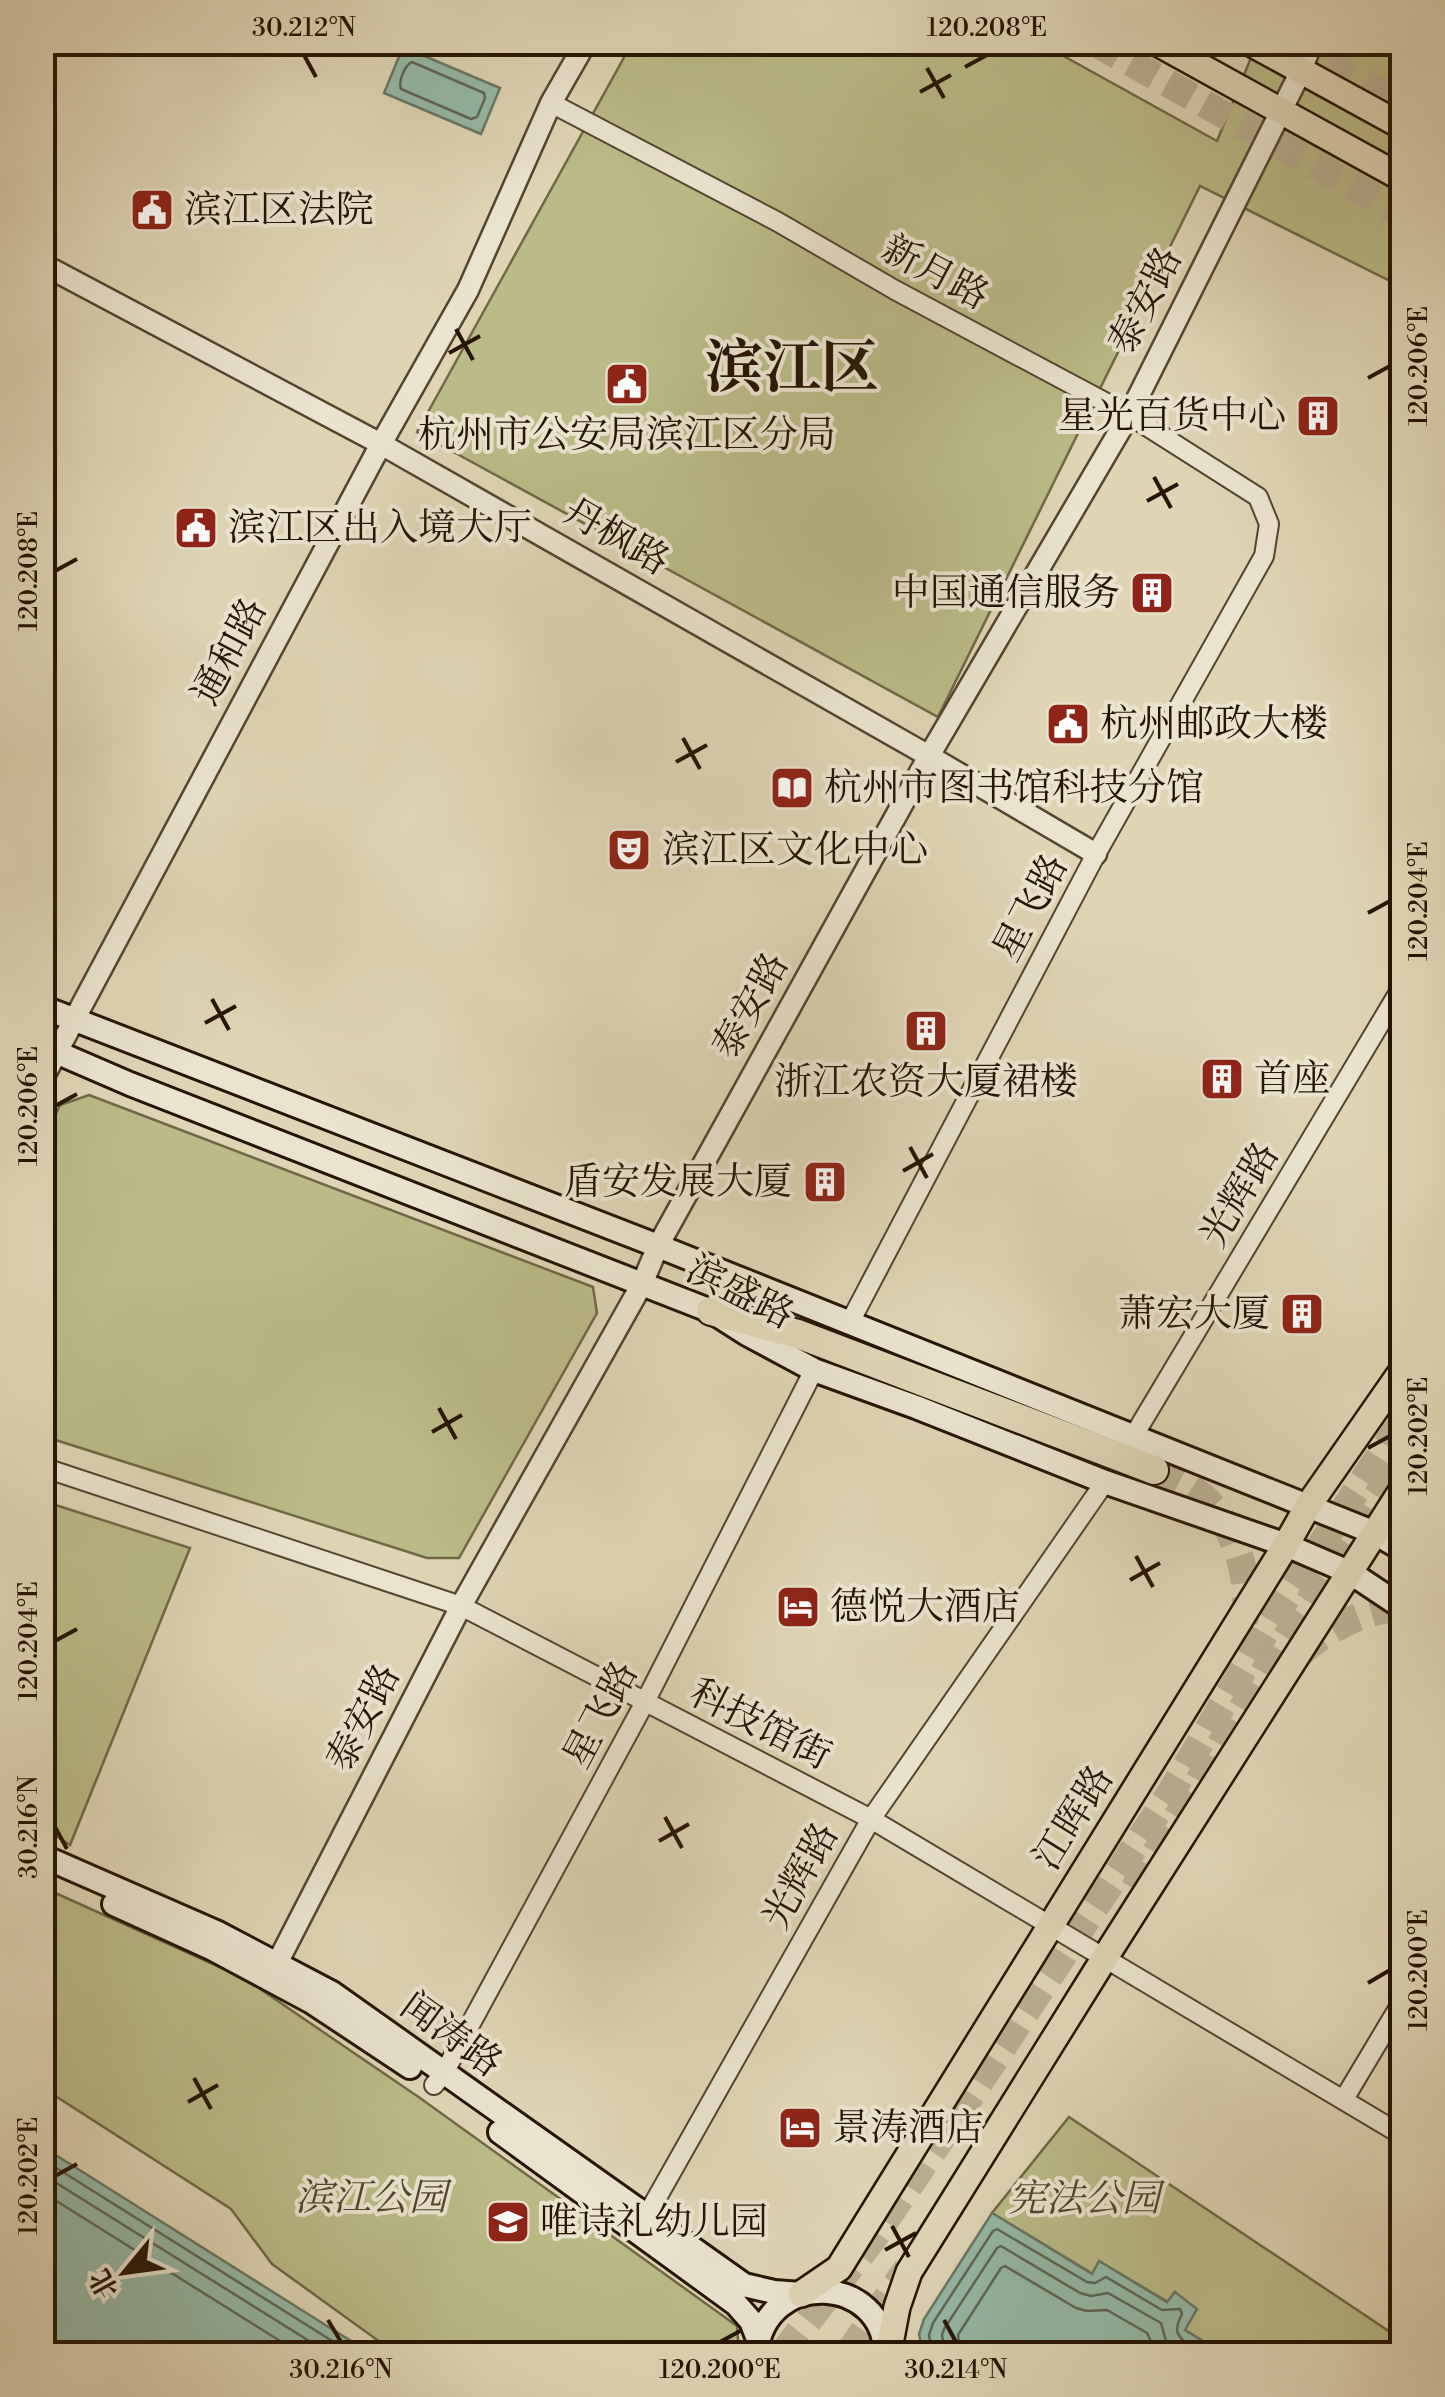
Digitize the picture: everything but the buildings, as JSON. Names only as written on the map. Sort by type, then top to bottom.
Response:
[{"type":"highway","points":[[711,1310],[798,1334],[1154,1470]]},
{"type":"main road","points":[[1156,42],[1402,178]]},
{"type":"main road","points":[[1250,42],[1402,126]]},
{"type":"main road","name":"滨盛路","points":[[42,1007],[658,1246],[1375,1533],[1402,1549]]},
{"type":"main road","name":"滨盛路","points":[[50,1049],[130,1084],[711,1310],[814,1370],[1105,1482],[1286,1545],[1350,1573],[1402,1607]]},
{"type":"main road","name":"江晖路","points":[[800,2294],[839,2268],[1308,1506],[1402,1371]]},
{"type":"main road","points":[[886,2354],[909,2272],[1402,1490]]},
{"type":"main road","name":"闻涛路","points":[[42,1856],[216,1932],[312,2002],[439,2079],[744,2285],[774,2292],[832,2292],[850,2298],[878,2324],[886,2354]]},
{"type":"main road","name":"闻涛路","points":[[42,1872],[272,1972]]},
{"type":"main road","name":"闻涛路","points":[[439,2079],[736,2304],[751,2321],[757,2347]]},
{"type":"main road","name":"闻涛路","points":[[757,2347],[767,2319],[800,2294]]},
{"type":"street","name":"通和路","points":[[42,1080],[50,1049],[74,1020],[381,444],[468,290],[551,103],[586,42]]},
{"type":"street","name":"泰安路","points":[[272,1972],[461,1606],[642,1284],[658,1246],[929,756],[1129,415],[1312,42]]},
{"type":"street","name":"新月路","points":[[551,103],[778,222],[895,290],[1129,415],[1258,497],[1269,524]]},
{"type":"street","name":"丹枫路","points":[[42,264],[381,444],[1096,854]]},
{"type":"street","name":"星飞路","points":[[848,1324],[1096,854],[1264,556],[1269,524]]},
{"type":"street","name":"光辉路","points":[[1133,1436],[1400,999]]},
{"type":"street","name":"星飞路","points":[[439,2079],[645,1702],[814,1370]]},
{"type":"street","name":"科技馆街","points":[[42,1467],[461,1606],[871,1819],[1402,2135]]},
{"type":"street","name":"光辉路","points":[[646,2217],[871,1819],[1105,1482]]},
{"type":"street","points":[[1344,2099],[1402,2002]]},
{"type":"green space","points":[[632,43],[1040,43],[1217,141],[1257,43],[1402,43],[1402,287],[1200,186],[938,717],[417,432]]},
{"type":"green space","points":[[89,1095],[593,1287],[597,1313],[459,1558],[427,1558],[43,1436],[43,1142],[60,1105]]},
{"type":"green space","points":[[43,1501],[190,1548],[70,1845],[43,1827]]},
{"type":"green space","name":"滨江公园","points":[[42,1887],[244,1978],[420,2098],[737,2326],[739,2354],[386,2354],[380,2342],[272,2264],[231,2209],[43,2088]]},
{"type":"green space","name":"宪法公园","points":[[1069,2117],[1402,2340],[1402,2354],[1198,2354],[1206,2343],[1185,2330],[1174,2293],[1168,2302],[1100,2262],[1093,2274],[992,2213]]},
{"type":"water","points":[[403,47],[500,88],[481,134],[384,93]]},
{"type":"water","points":[[43,2147],[327,2326],[372,2354],[43,2354]]},
{"type":"water","points":[[992,2213],[1092,2274],[1099,2261],[1167,2302],[1175,2292],[1197,2309],[1185,2330],[1206,2343],[1198,2354],[923,2354],[919,2334],[924,2319]]},
{"type":"tunnel","points":[[1094,42],[1402,214]]},
{"type":"tunnel","points":[[1290,42],[1402,104]]},
{"type":"tunnel","points":[[782,2354],[872,2240],[969,2098],[1173,1789],[1276,1614],[1402,1421]]},
{"type":"tunnel","points":[[1134,1889],[1267,1667],[1402,1457]]},
{"type":"tunnel","points":[[1154,1470],[1198,1493],[1215,1509],[1233,1538],[1246,1589],[1244,1622]]},
{"type":"tunnel","points":[[1299,1654],[1347,1622],[1374,1612],[1402,1608]]},
{"type":"tunnel","points":[[848,2354],[907,2269]]},
{"type":"place","name":"滨江区法院","points":[[152,210]]},
{"type":"place","name":"杭州市公安局滨江区分局","points":[[627,384]]},
{"type":"place","name":"星光百货中心","points":[[1318,416]]},
{"type":"place","name":"滨江区出入境大厅","points":[[196,528]]},
{"type":"place","name":"中国通信服务","points":[[1152,593]]},
{"type":"place","name":"杭州邮政大楼","points":[[1068,724]]},
{"type":"place","name":"杭州市图书馆科技分馆","points":[[792,788]]},
{"type":"place","name":"滨江区文化中心","points":[[629,850]]},
{"type":"place","name":"浙江农资大厦裙楼","points":[[926,1031]]},
{"type":"place","name":"首座","points":[[1222,1079]]},
{"type":"place","name":"盾安发展大厦","points":[[825,1182]]},
{"type":"place","name":"萧宏大厦","points":[[1302,1314]]},
{"type":"place","name":"德悦大酒店","points":[[798,1607]]},
{"type":"place","name":"景涛酒店","points":[[800,2128]]},
{"type":"place","name":"唯诗礼幼儿园","points":[[508,2222]]},
{"type":"district","name":"滨江区","points":[[792,369]]}]
